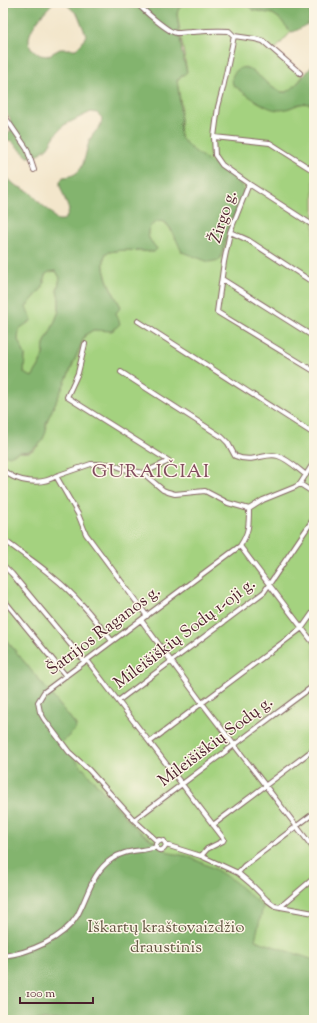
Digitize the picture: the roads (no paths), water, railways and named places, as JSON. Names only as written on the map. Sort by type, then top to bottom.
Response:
[{"type":"street","points":[[137,3],[145,12],[169,30],[176,33],[217,30],[229,31],[234,36],[263,41],[300,73]]},
{"type":"street","name":"Žirgo g.","points":[[234,36],[218,107],[214,137],[215,155],[216,159],[230,171],[249,184],[230,232],[217,312],[314,371]]},
{"type":"street","points":[[3,114],[27,148],[34,170]]},
{"type":"street","points":[[214,137],[270,143],[314,171]]},
{"type":"street","points":[[249,184],[314,226]]},
{"type":"street","points":[[230,232],[248,240],[314,283]]},
{"type":"street","points":[[222,279],[314,338]]},
{"type":"street","points":[[138,321],[314,434]]},
{"type":"street","points":[[85,344],[78,373],[67,397],[169,461],[143,473]]},
{"type":"street","points":[[121,372],[222,437],[235,456],[252,459],[278,456],[306,475]]},
{"type":"street","points":[[3,470],[14,477],[30,481],[52,479],[56,476],[91,464],[111,464],[124,469],[143,473],[163,490],[168,492],[175,494],[205,491],[232,504],[249,509],[263,500],[290,490],[300,484],[314,462]]},
{"type":"street","points":[[56,476],[78,514],[86,534],[147,616]]},
{"type":"street","points":[[300,484],[314,493]]},
{"type":"street","name":"Šatrijos Raganos g.","points":[[158,841],[134,820],[89,770],[69,752],[44,719],[40,712],[38,702],[44,692],[240,546],[246,538],[249,527],[249,509]]},
{"type":"street","name":"Mileišiškių Sodų 1-oji g.","points":[[201,856],[207,849],[224,840],[118,701],[264,592],[314,518]]},
{"type":"street","points":[[3,538],[52,576],[78,599],[112,642]]},
{"type":"street","points":[[240,546],[314,644]]},
{"type":"street","points":[[3,565],[86,661],[118,701]]},
{"type":"street","points":[[3,599],[66,676]]},
{"type":"street","points":[[150,742],[302,628],[314,611]]},
{"type":"street","points":[[141,620],[202,703],[314,849]]},
{"type":"street","name":"Mileišiškių Sodų g.","points":[[134,820],[234,744],[313,688]]},
{"type":"street","points":[[213,825],[314,749]]},
{"type":"street","points":[[238,873],[244,866],[314,812]]},
{"type":"street","points":[[156,847],[158,841],[161,840],[164,841],[166,846],[201,856],[238,873],[271,904],[314,913]]},
{"type":"street","points":[[156,847],[158,850],[162,850],[165,849],[166,846]]},
{"type":"street","points":[[3,956],[25,951],[65,931],[77,915],[94,878],[112,859],[122,853],[148,850],[156,847]]},
{"type":"street","points":[[280,907],[314,878]]},
{"type":"district","name":"GURAIČIAI","points":[[151,472]]},
{"type":"park label","name":"Iškartų kraštovaizdžio draustinis","points":[[166,938]]}]
